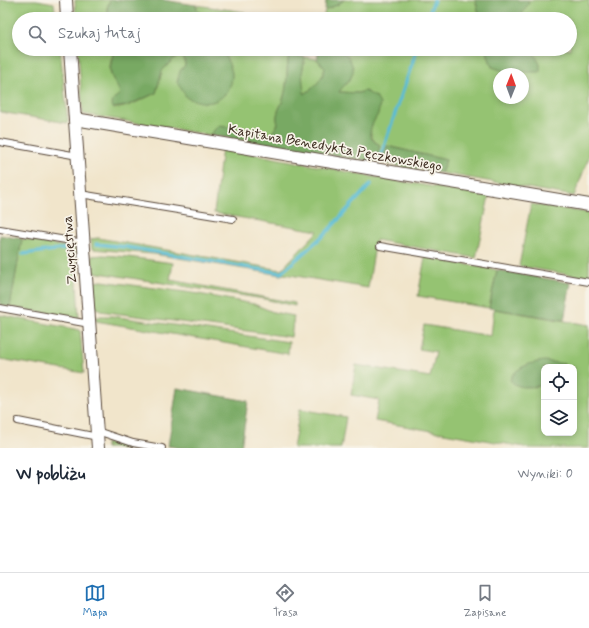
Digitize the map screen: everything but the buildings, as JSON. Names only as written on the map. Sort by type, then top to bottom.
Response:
[{"type":"street","points":[[66,0],[67,12]]},
{"type":"street","name":"Zwycięstwa","points":[[70,56],[98,439]]},
{"type":"street","name":"Kapitana Benedykta Pęczkowskiego","points":[[75,119],[589,205]]},
{"type":"lane","points":[[0,142],[78,156]]},
{"type":"lane","points":[[80,194],[233,219]]},
{"type":"lane","points":[[0,229],[84,243]]},
{"type":"lane","points":[[380,246],[589,282]]},
{"type":"lane","points":[[0,308],[90,324]]},
{"type":"lane","points":[[18,422],[98,439],[162,448]]},
{"type":"green space","points":[[0,0],[36,0],[54,3],[55,12],[12,12],[12,56],[61,56],[68,123],[0,112]]},
{"type":"green space","points":[[75,0],[110,0],[107,8],[107,12],[76,12]]},
{"type":"green space","points":[[110,0],[162,0],[196,5],[199,12],[107,12],[107,8]]},
{"type":"green space","points":[[326,0],[344,0],[325,10]]},
{"type":"green space","points":[[344,0],[475,0],[479,12],[325,12],[325,10]]},
{"type":"green space","points":[[475,0],[528,0],[529,3],[523,12],[479,12]]},
{"type":"green space","points":[[528,0],[589,0],[589,157],[574,196],[441,173],[446,160],[387,146],[381,163],[376,162],[380,145],[371,135],[371,127],[377,115],[365,91],[358,93],[338,92],[352,76],[327,56],[488,56],[492,67],[497,68],[493,68],[493,104],[529,104],[528,56],[577,56],[577,12],[523,12],[528,4]]},
{"type":"green space","points":[[196,5],[245,12],[199,12]]},
{"type":"green space","points":[[79,56],[112,56],[110,71],[120,92],[113,108],[118,108],[129,105],[156,93],[162,71],[174,58],[181,57],[185,60],[185,65],[180,71],[232,73],[225,56],[289,56],[287,81],[283,100],[277,116],[278,123],[273,132],[264,135],[219,126],[210,135],[83,114]]},
{"type":"green space","points":[[113,56],[226,56],[230,65],[232,79],[227,92],[212,102],[202,102],[187,98],[177,82],[180,71],[185,65],[185,60],[181,57],[174,58],[162,71],[156,93],[126,106],[113,108],[112,104],[114,100],[120,94],[111,74]]},
{"type":"green space","points":[[289,56],[305,57],[302,73],[304,94],[317,83],[324,72],[325,68],[317,59],[318,56],[348,56],[351,62],[353,72],[350,79],[339,92],[358,93],[365,91],[376,97],[380,104],[370,132],[372,139],[380,145],[376,162],[210,135],[218,126],[264,135],[273,132],[278,124],[277,116],[285,91]]},
{"type":"green space","points":[[488,56],[536,56],[540,64],[540,72],[529,72],[529,68],[492,67]]},
{"type":"green space","points":[[305,57],[317,59],[325,68],[317,84],[303,95],[302,73]]},
{"type":"green space","points":[[387,146],[446,160],[441,173],[381,163]]},
{"type":"green space","points":[[222,148],[369,176],[489,196],[476,258],[376,240],[368,288],[154,254],[92,249],[91,239],[98,238],[281,270],[318,231],[214,213]]},
{"type":"green space","points":[[531,204],[589,213],[589,278],[519,266]]},
{"type":"green space","points":[[0,235],[22,239],[10,307],[0,305]]},
{"type":"green space","points":[[22,239],[75,248],[79,318],[10,307]]},
{"type":"green space","points":[[103,255],[173,263],[170,280],[295,303],[295,306],[264,299],[93,272],[92,256]]},
{"type":"green space","points":[[425,257],[497,270],[489,308],[418,296]]},
{"type":"green space","points":[[497,270],[571,283],[564,320],[489,308]]},
{"type":"green space","points":[[102,281],[193,293],[254,304],[273,312],[294,316],[291,337],[100,311],[100,309],[95,308],[94,282]]},
{"type":"green space","points":[[494,309],[589,325],[589,448],[530,448],[375,421],[379,400],[351,395],[356,365],[430,377],[436,352],[419,349],[424,325],[491,336]]},
{"type":"green space","points":[[0,315],[80,330],[84,373],[0,359]]},
{"type":"green space","points":[[112,316],[289,342],[288,354],[96,321],[96,317]]},
{"type":"green space","points":[[545,361],[564,364],[541,364],[541,385],[521,387],[510,380],[512,375],[524,366]]},
{"type":"green space","points":[[177,388],[248,401],[241,448],[181,448],[168,446]]},
{"type":"green space","points":[[300,409],[346,417],[341,448],[293,448]]},
{"type":"green space","points":[[106,443],[140,448],[106,448]]},
{"type":"waterway","points":[[430,12],[434,0]]},
{"type":"waterway","points":[[380,158],[415,56]]},
{"type":"waterway","points":[[96,244],[126,247],[281,273],[326,233],[371,184]]},
{"type":"waterway","points":[[23,254],[71,248]]}]
